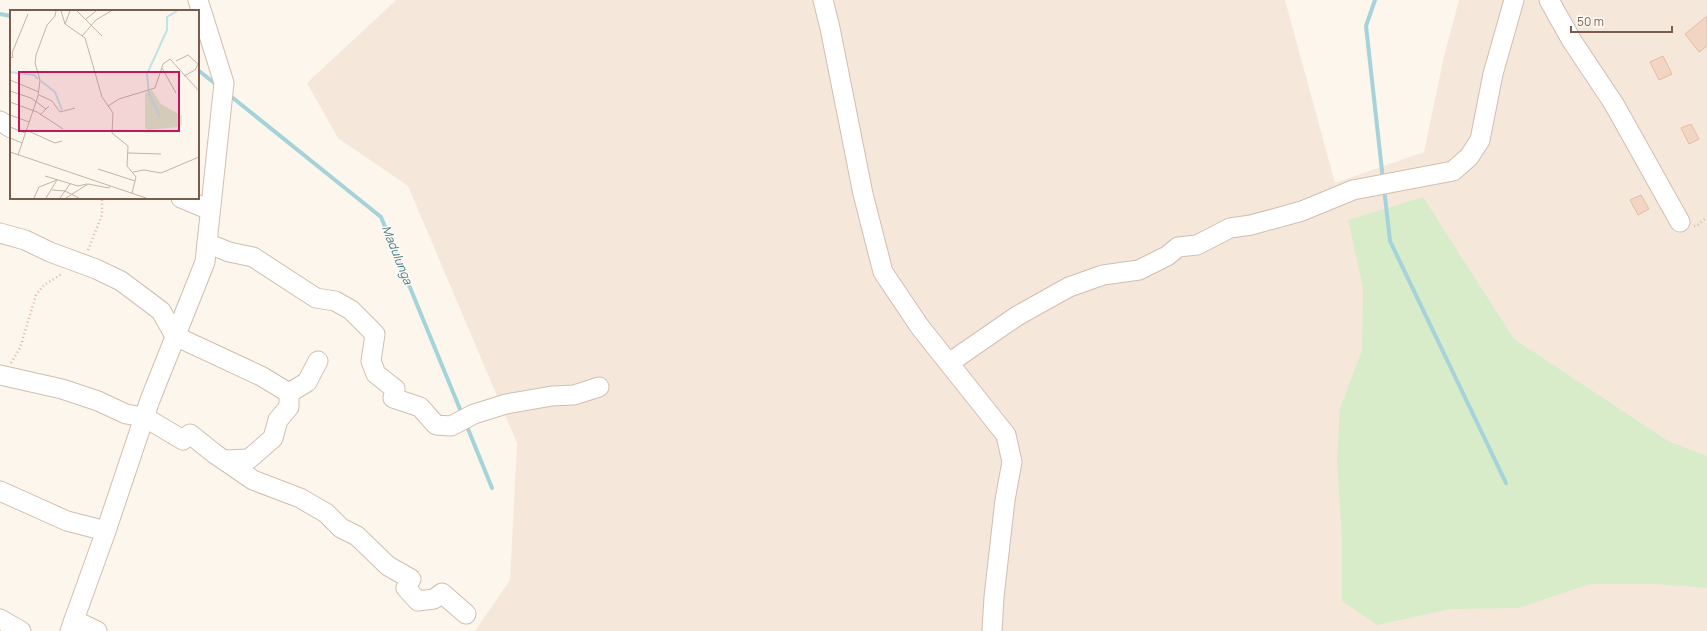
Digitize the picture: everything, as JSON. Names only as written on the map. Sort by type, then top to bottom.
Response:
[{"type":"street","points":[[97,631],[72,625],[106,531],[144,417],[205,262],[224,83],[198,0]]},
{"type":"street","points":[[823,0],[830,28],[863,194],[883,272],[920,327],[1006,435],[1012,462],[1004,507],[994,597],[992,631]]},
{"type":"street","points":[[949,363],[1017,316],[1069,287],[1103,274],[1139,270],[1167,256],[1178,247],[1197,245],[1230,228],[1251,225],[1302,211],[1353,190],[1452,170],[1469,157],[1480,140],[1494,74],[1514,0]]},
{"type":"street","points":[[1549,0],[1572,41],[1614,104],[1680,222]]},
{"type":"street","points":[[0,121],[10,127]]},
{"type":"street","points":[[183,199],[210,210]]},
{"type":"street","points":[[0,233],[25,240],[96,269],[121,281],[140,294],[160,311],[175,336],[261,376],[289,393]]},
{"type":"street","points":[[207,243],[229,252],[254,257],[316,298],[335,301],[351,310],[375,334],[371,361],[376,374],[395,389],[393,398],[420,406],[436,425],[451,426],[474,414],[506,404],[552,396],[574,395],[599,387]]},
{"type":"street","points":[[289,393],[307,382],[318,361]]},
{"type":"street","points":[[2,375],[62,389],[98,401],[126,414],[144,417],[184,440],[190,434],[224,460],[254,480],[300,498],[326,513],[341,528],[357,536],[388,566],[411,579],[406,588],[418,601],[434,599],[442,593],[466,614]]},
{"type":"street","points":[[224,460],[249,459],[274,438],[278,420],[289,406],[289,393]]},
{"type":"street","points":[[0,491],[67,521],[106,531]]},
{"type":"street","points":[[0,619],[21,631]]},
{"type":"path","points":[[2,375],[20,348],[36,295],[44,285],[69,269],[90,248],[102,215],[102,199]]},
{"type":"shaded area","points":[[396,0],[1285,0],[1335,183],[1424,152],[1444,56],[1459,0],[1707,0],[1707,631],[475,631],[510,580],[517,443],[408,186],[338,138],[307,83]]},
{"type":"green space","points":[[1423,197],[1514,339],[1668,441],[1707,456],[1707,588],[1656,584],[1590,584],[1519,608],[1451,609],[1377,625],[1342,601],[1342,540],[1337,458],[1340,408],[1362,350],[1363,288],[1348,220]]},
{"type":"building","points":[[1707,16],[1707,46],[1699,52],[1685,34]]},
{"type":"building","points":[[1663,56],[1672,74],[1659,80],[1650,62]]},
{"type":"building","points":[[1691,124],[1699,139],[1689,144],[1681,128]]},
{"type":"building","points":[[1641,195],[1649,209],[1638,215],[1630,200]]},
{"type":"waterway","points":[[1375,0],[1366,26],[1383,180]]},
{"type":"waterway","name":"Madulunga","points":[[0,14],[10,16]]},
{"type":"waterway","name":"Madulunga","points":[[199,71],[218,86]]},
{"type":"waterway","name":"Madulunga","points":[[228,94],[381,217],[462,414]]},
{"type":"waterway","points":[[1384,188],[1390,241],[1506,483]]},
{"type":"waterway","name":"Madulunga","points":[[466,424],[492,488]]}]
